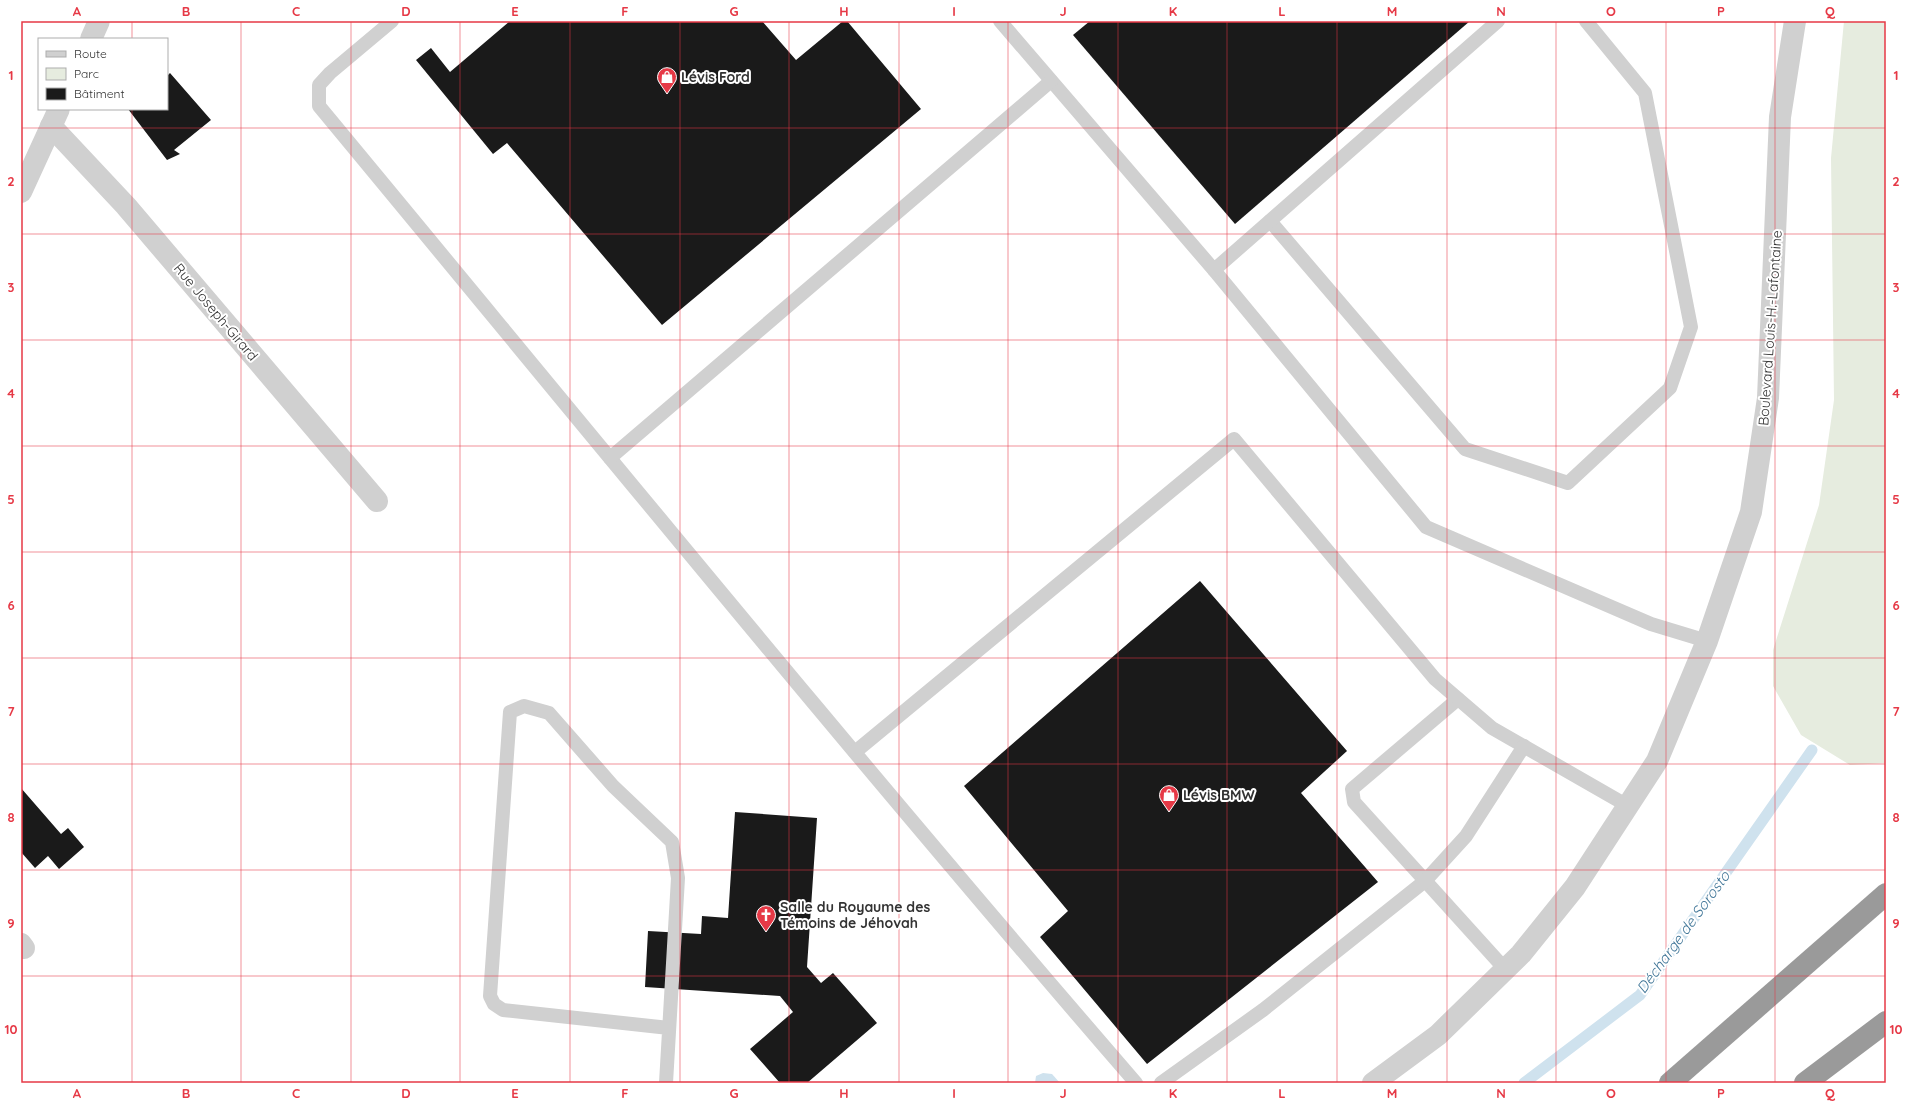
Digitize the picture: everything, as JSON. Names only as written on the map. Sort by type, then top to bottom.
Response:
[{"type":"highway","points":[[1670,1083],[1886,894]]},
{"type":"highway","points":[[1805,1083],[1886,1022]]},
{"type":"street","points":[[91,38],[99,21]]},
{"type":"street","name":"Boulevard Louis-H.-Lafontaine","points":[[1373,1083],[1438,1034],[1521,954],[1575,887],[1657,762],[1707,642],[1751,512],[1768,398],[1780,117],[1794,21]]},
{"type":"street","points":[[21,192],[55,118]]},
{"type":"street","name":"Rue Joseph-Girard","points":[[55,118],[126,206],[377,500]]},
{"type":"lane","points":[[392,21],[330,73],[319,85],[319,106],[855,752],[1018,946],[1136,1083]]},
{"type":"lane","points":[[1000,21],[1214,270],[1426,527],[1651,624],[1707,642]]},
{"type":"lane","points":[[1214,270],[1498,21]]},
{"type":"lane","points":[[1270,221],[1465,449],[1568,483],[1670,388],[1692,327],[1645,93],[1586,21]]},
{"type":"lane","points":[[610,458],[1051,81]]},
{"type":"lane","points":[[855,752],[1234,439],[1436,679],[1492,728],[1628,806]]},
{"type":"lane","points":[[1458,699],[1352,789],[1354,802],[1505,969]]},
{"type":"lane","points":[[666,1083],[678,878],[672,842],[613,786],[549,713],[524,706],[510,712],[490,996],[494,1004],[503,1010],[669,1028]]},
{"type":"lane","points":[[1161,1083],[1263,1010],[1425,881],[1466,836],[1524,746]]},
{"type":"green space","points":[[1844,21],[1886,21],[1886,763],[1850,765],[1801,735],[1773,686],[1773,650],[1819,505],[1834,400],[1831,158]]},
{"type":"water","points":[[1043,1073],[1052,1074],[1060,1083],[1035,1083],[1036,1076]]},
{"type":"building","points":[[510,21],[762,21],[796,60],[843,21],[847,21],[921,109],[662,325],[507,143],[493,154],[416,60],[431,48],[450,72]]},
{"type":"building","points":[[1090,21],[1470,21],[1235,224],[1073,35]]},
{"type":"building","points":[[170,73],[211,120],[174,150],[180,154],[167,160],[129,110],[168,110],[168,75]]},
{"type":"building","points":[[1200,581],[1347,751],[1301,793],[1378,882],[1147,1064],[1040,937],[1068,911],[964,786]]},
{"type":"building","points":[[21,788],[61,834],[68,828],[84,847],[59,869],[48,856],[35,868],[21,852]]},
{"type":"building","points":[[735,812],[817,818],[807,967],[821,983],[833,973],[877,1023],[807,1083],[780,1083],[750,1049],[793,1012],[780,996],[645,987],[648,931],[701,934],[702,916],[728,918]]},
{"type":"waterway","name":"Décharge de Sorosto","points":[[1524,1083],[1640,995],[1812,750]]},
{"type":"place","name":"Lévis Ford","points":[[667,94]]},
{"type":"place","name":"Lévis BMW","points":[[1169,812]]},
{"type":"place","name":"Salle du Royaume des Témoins de Jéhovah","points":[[766,932]]}]
